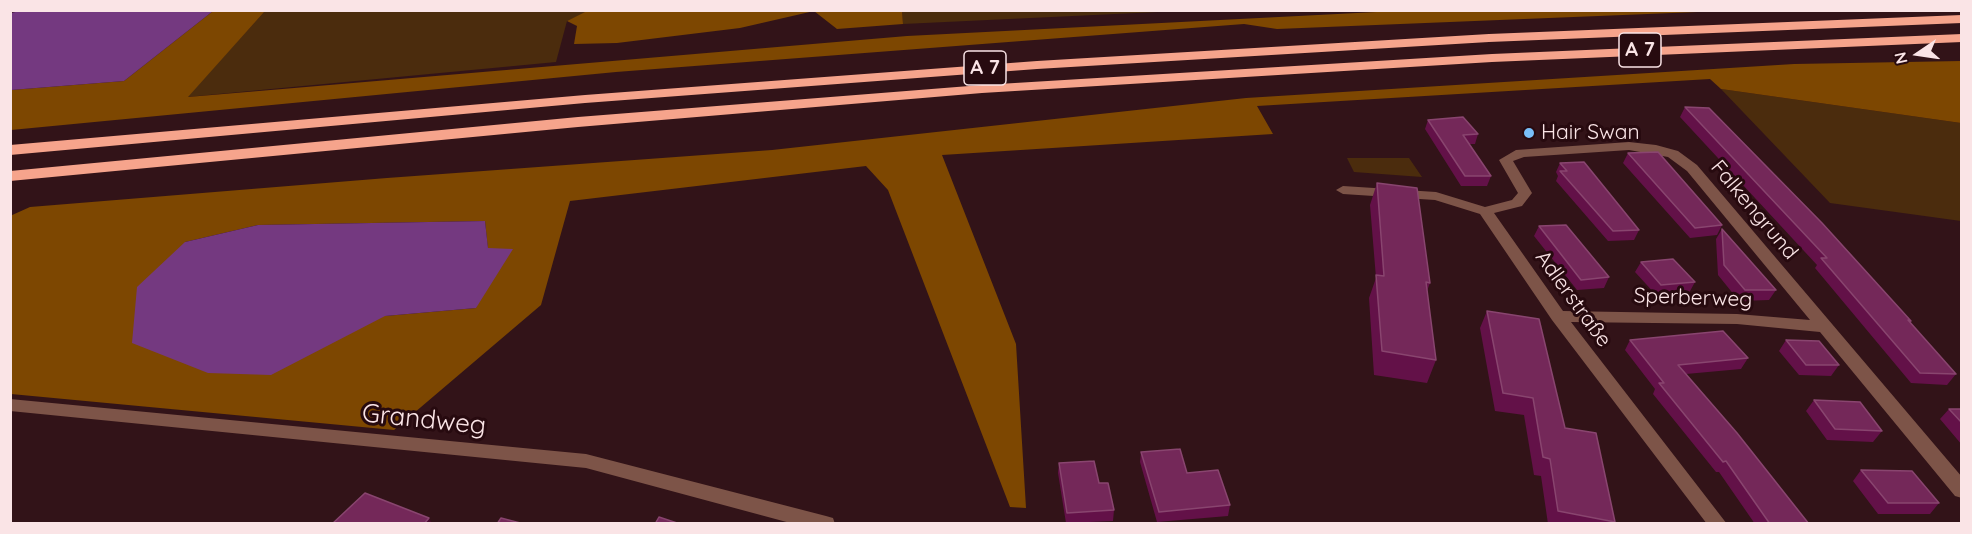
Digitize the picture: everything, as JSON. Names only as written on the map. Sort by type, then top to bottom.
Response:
[{"type":"highway","name":"A 7","points":[[10,150],[585,99],[1037,64],[1490,38],[1962,19]]},
{"type":"highway","name":"A 7","points":[[10,176],[521,127],[982,89],[1492,58],[1962,38]]},
{"type":"street","name":"Falkengrund","points":[[1485,212],[1517,203],[1525,193],[1506,160],[1521,153],[1629,146],[1665,151],[1692,168],[1962,492]]},
{"type":"street","points":[[1343,190],[1436,196],[1485,212]]},
{"type":"street","name":"Adlerstraße","points":[[1485,212],[1558,316],[1718,524]]},
{"type":"street","name":"Sperberweg","points":[[1558,316],[1737,319],[1826,327]]},
{"type":"street","name":"Grandweg","points":[[10,405],[586,461],[826,524]]},
{"type":"shaded area","points":[[589,10],[902,10],[903,24],[837,29],[814,11],[740,28],[617,43],[574,44],[577,26],[567,21]]},
{"type":"shaded area","points":[[902,10],[1179,11],[903,24]]},
{"type":"shaded area","points":[[20,11],[213,11],[124,81],[11,90],[11,13]]},
{"type":"shaded area","points":[[213,11],[265,11],[188,97],[907,36],[1396,11],[1722,11],[1277,29],[1244,24],[616,72],[11,130],[11,90],[124,81]]},
{"type":"shaded area","points":[[265,11],[589,11],[567,21],[556,62],[187,97]]},
{"type":"shaded area","points":[[1961,61],[1961,123],[1721,89],[1710,79],[1257,106],[1273,134],[942,155],[1016,344],[1026,508],[1010,507],[888,190],[866,166],[570,201],[541,305],[394,430],[11,394],[10,216],[30,207],[772,150],[1246,98],[1794,64]],"holes":[[[485,221],[488,249],[476,308],[385,316],[185,242],[258,225]]]},
{"type":"shaded area","points":[[1721,89],[1961,123],[1961,221],[1830,203]]},
{"type":"shaded area","points":[[1347,158],[1409,158],[1422,177],[1354,172]]},
{"type":"shaded area","points":[[485,221],[488,248],[513,249],[476,308],[385,316],[271,375],[208,373],[132,343],[137,287],[185,242],[258,225]]},
{"type":"building","points":[[1685,107],[1709,108],[1822,223],[1956,374],[1920,373],[1821,258],[1827,258]]},
{"type":"building","points":[[1463,117],[1478,134],[1463,135],[1491,176],[1465,176],[1428,120]]},
{"type":"building","points":[[1658,152],[1722,225],[1695,228],[1628,153]]},
{"type":"building","points":[[1584,162],[1639,230],[1613,231],[1560,171],[1567,171],[1560,163]]},
{"type":"building","points":[[1377,183],[1417,188],[1430,283],[1426,282],[1436,360],[1382,351],[1376,275],[1384,276]]},
{"type":"building","points":[[1566,225],[1609,277],[1581,280],[1539,226]]},
{"type":"building","points":[[1722,229],[1776,290],[1745,290],[1724,265]]},
{"type":"building","points":[[1673,259],[1695,282],[1661,285],[1641,262]]},
{"type":"building","points":[[1487,311],[1539,319],[1565,428],[1596,433],[1615,522],[1558,511],[1550,459],[1543,457],[1533,398],[1503,393]]},
{"type":"building","points":[[1723,331],[1748,358],[1678,365],[1737,433],[1809,524],[1770,524],[1726,461],[1723,462],[1659,383],[1664,383],[1630,340]]},
{"type":"building","points":[[1786,340],[1819,341],[1839,365],[1806,365]]},
{"type":"building","points":[[1814,400],[1860,402],[1882,431],[1835,429]]},
{"type":"building","points":[[1949,409],[1962,409],[1962,423]]},
{"type":"building","points":[[1180,449],[1187,473],[1218,470],[1230,505],[1159,512],[1141,452]]},
{"type":"building","points":[[1094,461],[1099,483],[1108,483],[1114,510],[1067,513],[1059,463]]},
{"type":"building","points":[[1861,470],[1912,471],[1939,503],[1888,503]]},
{"type":"building","points":[[365,493],[429,518],[424,524],[332,524]]},
{"type":"building","points":[[659,517],[680,524],[655,524]]},
{"type":"building","points":[[501,518],[524,524],[497,524]]},
{"type":"place","name":"Hair Swan","points":[[1529,133]]}]
